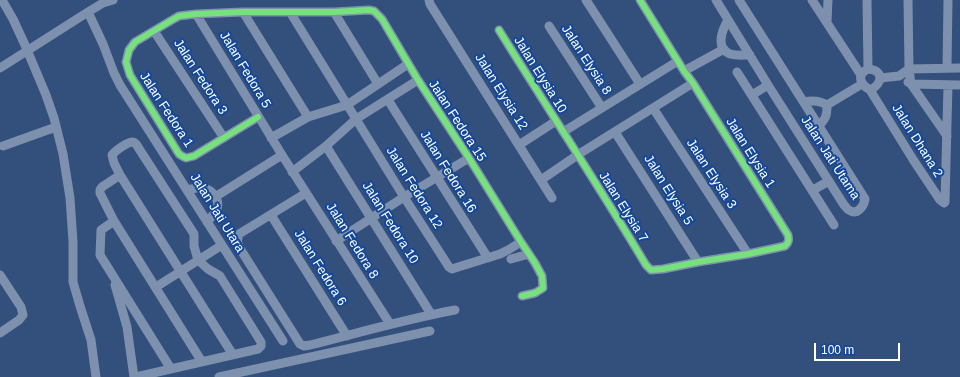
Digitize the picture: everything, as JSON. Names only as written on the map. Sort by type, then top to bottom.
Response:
[{"type":"street","points":[[2,0],[28,51],[46,95],[54,118],[63,154],[69,185],[73,242],[73,282],[91,340],[96,377]]},
{"type":"street","points":[[0,68],[88,12],[103,3],[113,0]]},
{"type":"street","name":"Jalan Elysia 12","points":[[428,0],[552,198]]},
{"type":"street","points":[[586,0],[640,84]]},
{"type":"street","name":"Jalan Elysia 1","points":[[640,0],[788,235],[788,243],[785,246],[748,254]]},
{"type":"street","name":"Jalan Jati Utama","points":[[716,0],[844,205],[849,211],[854,212],[860,210],[865,204],[865,199],[739,0]]},
{"type":"street","points":[[812,0],[864,76],[870,90],[879,84],[880,78],[874,69],[864,76],[827,105]]},
{"type":"street","points":[[827,22],[828,0]]},
{"type":"street","points":[[864,76],[867,0]]},
{"type":"street","points":[[908,0],[909,69],[911,84]]},
{"type":"street","points":[[947,68],[948,0]]},
{"type":"street","name":"Jalan Fedora 15","points":[[334,12],[369,10],[374,11],[382,20],[418,80],[540,271],[543,288],[535,293],[522,296]]},
{"type":"street","name":"Jalan Jati Utara","points":[[88,12],[120,85],[283,340]]},
{"type":"street","points":[[154,31],[179,16],[196,14],[243,12],[334,12],[378,84]]},
{"type":"street","points":[[243,12],[308,118]]},
{"type":"street","name":"Jalan Fedora 12","points":[[290,12],[449,267],[452,269],[488,258]]},
{"type":"street","name":"Jalan Fedora 5","points":[[196,14],[282,155]]},
{"type":"street","points":[[728,20],[721,37],[721,42],[724,49],[726,52],[735,55],[750,55]]},
{"type":"street","name":"Jalan Elysia 8","points":[[549,26],[602,108]]},
{"type":"street","name":"Jalan Elysia 10","points":[[499,30],[578,154]]},
{"type":"street","name":"Jalan Fedora 1","points":[[154,31],[135,42],[129,50],[126,62],[130,75],[179,154],[189,158],[258,117]]},
{"type":"street","name":"Jalan Fedora 3","points":[[154,31],[224,138]]},
{"type":"street","points":[[684,71],[724,49]]},
{"type":"street","points":[[563,132],[678,61]]},
{"type":"street","points":[[271,138],[308,118],[347,105],[408,64]]},
{"type":"street","points":[[880,78],[899,76],[909,69],[960,68]]},
{"type":"street","points":[[737,72],[834,225]]},
{"type":"street","points":[[899,76],[911,84],[947,136]]},
{"type":"street","points":[[292,172],[326,146],[356,119],[418,80]]},
{"type":"street","points":[[541,180],[578,154],[616,132],[692,83]]},
{"type":"street","points":[[911,84],[960,85]]},
{"type":"street","points":[[752,95],[768,85]]},
{"type":"street","points":[[947,136],[948,85]]},
{"type":"street","name":"Jalan Dhana 2","points":[[870,90],[918,167],[940,200],[944,203],[946,202],[947,136]]},
{"type":"street","name":"Jalan Fedora 16","points":[[388,100],[488,258]]},
{"type":"street","points":[[804,102],[815,100],[823,102],[827,105]]},
{"type":"street","points":[[819,126],[826,119],[827,105]]},
{"type":"street","name":"Jalan Elysia 3","points":[[653,108],[748,254]]},
{"type":"street","points":[[519,145],[556,121]]},
{"type":"street","points":[[3,146],[56,127]]},
{"type":"street","name":"Jalan Elysia 5","points":[[616,132],[698,262]]},
{"type":"street","points":[[112,273],[127,327],[135,377],[233,355],[258,349],[261,346],[261,342],[220,276],[208,269],[198,260],[194,246],[194,234],[136,144],[133,142],[128,143],[114,152],[112,155],[114,163],[120,175],[233,355]]},
{"type":"street","name":"Jalan Fedora 10","points":[[326,146],[431,314]]},
{"type":"street","name":"Jalan Elysia 7","points":[[578,154],[646,265],[651,270],[698,262]]},
{"type":"street","points":[[215,197],[282,155]]},
{"type":"street","name":"Jalan Fedora 8","points":[[282,155],[390,324]]},
{"type":"street","points":[[336,241],[468,158]]},
{"type":"street","points":[[120,175],[102,187],[100,193],[114,221],[202,362]]},
{"type":"street","points":[[813,190],[829,181]]},
{"type":"street","points":[[187,190],[194,188],[205,188],[212,192],[218,203],[215,212],[207,222]]},
{"type":"street","points":[[306,193],[239,234],[237,244],[300,344],[310,346],[390,324],[431,314],[456,310]]},
{"type":"street","name":"Jalan Fedora 6","points":[[271,215],[347,336]]},
{"type":"street","points":[[114,221],[101,230],[100,255],[171,369]]},
{"type":"street","points":[[488,258],[508,250],[521,242]]},
{"type":"street","points":[[156,287],[222,245]]},
{"type":"street","points":[[511,259],[529,254]]},
{"type":"street","points":[[698,262],[748,254]]},
{"type":"street","points":[[0,275],[23,315],[19,320],[0,333]]},
{"type":"street","points":[[219,377],[430,330]]},
{"type":"cycle path","points":[[499,30],[646,265],[651,270],[748,254],[785,246],[789,238],[788,235],[640,0]]},
{"type":"cycle path","points":[[258,117],[194,156],[186,158],[182,156],[179,154],[130,75],[126,62],[129,50],[135,42],[179,16],[243,12],[374,11],[382,19],[418,80],[469,158],[542,276],[543,288],[535,293],[522,296]]}]
